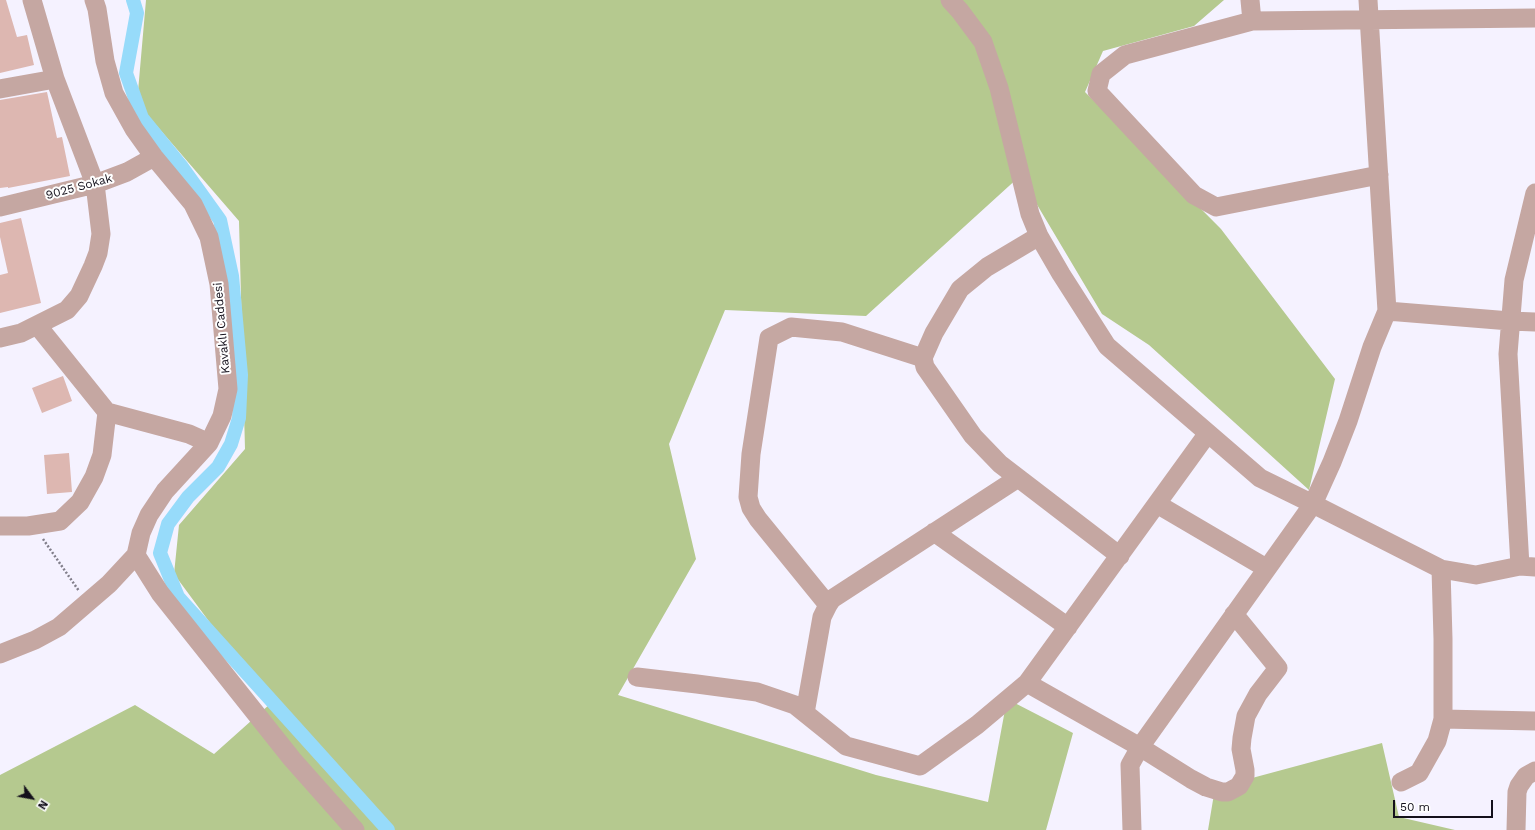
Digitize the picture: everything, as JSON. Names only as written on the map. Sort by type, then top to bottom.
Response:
[{"type":"street","points":[[0,338],[21,332],[67,310],[79,296],[93,266],[98,253],[101,234],[95,184],[55,79],[32,0]]},
{"type":"street","name":"Kavaklı Caddesi","points":[[0,654],[35,640],[59,627],[109,584],[136,555],[141,534],[149,515],[165,492],[209,443],[222,416],[228,389],[219,284],[209,237],[193,204],[154,157],[134,129],[114,93],[105,61],[97,9],[94,0]]},
{"type":"street","points":[[950,0],[983,42],[999,88],[1030,214],[1039,236],[1061,274],[1107,346],[1260,478],[1441,569],[1476,575],[1527,567],[1508,354],[1514,280],[1535,193]]},
{"type":"street","points":[[1250,0],[1252,21]]},
{"type":"street","points":[[1132,830],[1130,765],[1140,747],[1312,504],[1332,462],[1348,421],[1372,347],[1387,311],[1368,0]]},
{"type":"street","points":[[1379,175],[1216,207],[1194,195],[1097,91],[1101,74],[1125,55],[1252,21],[1535,18]]},
{"type":"street","points":[[0,89],[55,79]]},
{"type":"street","name":"9025 Sokak","points":[[0,207],[95,184],[126,172],[154,157]]},
{"type":"street","points":[[1039,236],[987,267],[960,289],[934,333],[923,358],[924,367],[973,436],[1000,464],[1120,556]]},
{"type":"street","points":[[1387,311],[1510,322],[1535,322]]},
{"type":"street","points":[[37,325],[107,412],[189,434],[209,443]]},
{"type":"street","points":[[828,605],[758,519],[751,508],[748,497],[751,454],[769,338],[791,327],[842,332],[923,358]]},
{"type":"street","points":[[0,526],[28,526],[60,521],[80,502],[94,477],[102,455],[107,412]]},
{"type":"street","points":[[637,677],[757,692],[795,705],[846,746],[920,766],[977,725],[1027,683],[1208,433]]},
{"type":"street","points":[[805,713],[822,617],[828,605],[838,594],[1018,478]]},
{"type":"street","points":[[1157,504],[1266,568]]},
{"type":"street","points":[[934,532],[1068,627]]},
{"type":"street","points":[[136,555],[160,593],[292,759],[355,830]]},
{"type":"street","points":[[1401,782],[1419,773],[1437,741],[1443,719],[1444,639],[1441,569]]},
{"type":"street","points":[[1027,683],[1140,747],[1206,787],[1222,792],[1234,790],[1243,782],[1245,770],[1241,749],[1246,716],[1258,694],[1278,668],[1234,614]]},
{"type":"street","points":[[1443,719],[1535,721]]},
{"type":"street","points":[[1516,830],[1519,786],[1526,776],[1535,771]]},
{"type":"path","points":[[28,526],[43,539],[87,603]]},
{"type":"green space","points":[[146,0],[1224,0],[1194,26],[1103,51],[1085,92],[1221,229],[1335,379],[1309,490],[1149,345],[1102,314],[1020,176],[866,316],[725,310],[669,444],[696,559],[618,695],[876,775],[988,802],[1007,699],[1073,733],[1046,830],[0,830],[0,775],[135,705],[214,754],[270,704],[174,574],[179,525],[245,449],[239,221],[137,103]]},
{"type":"green space","points":[[1382,743],[1399,817],[1455,830],[1208,830],[1215,788]]},
{"type":"building","points":[[0,0],[6,0],[17,37],[27,35],[34,65],[0,73]]},
{"type":"building","points":[[47,92],[57,138],[62,137],[70,176],[8,188],[0,188],[0,100]]},
{"type":"building","points":[[21,218],[41,303],[0,313],[0,275],[8,273],[0,237],[0,223]]},
{"type":"building","points":[[63,376],[72,401],[42,413],[32,388]]},
{"type":"building","points":[[69,453],[72,492],[47,494],[44,455]]},
{"type":"waterway","points":[[133,0],[137,13],[126,73],[142,118],[182,167],[220,220],[232,276],[241,375],[239,418],[231,444],[218,467],[188,497],[168,524],[160,553],[178,597],[388,830]]}]
